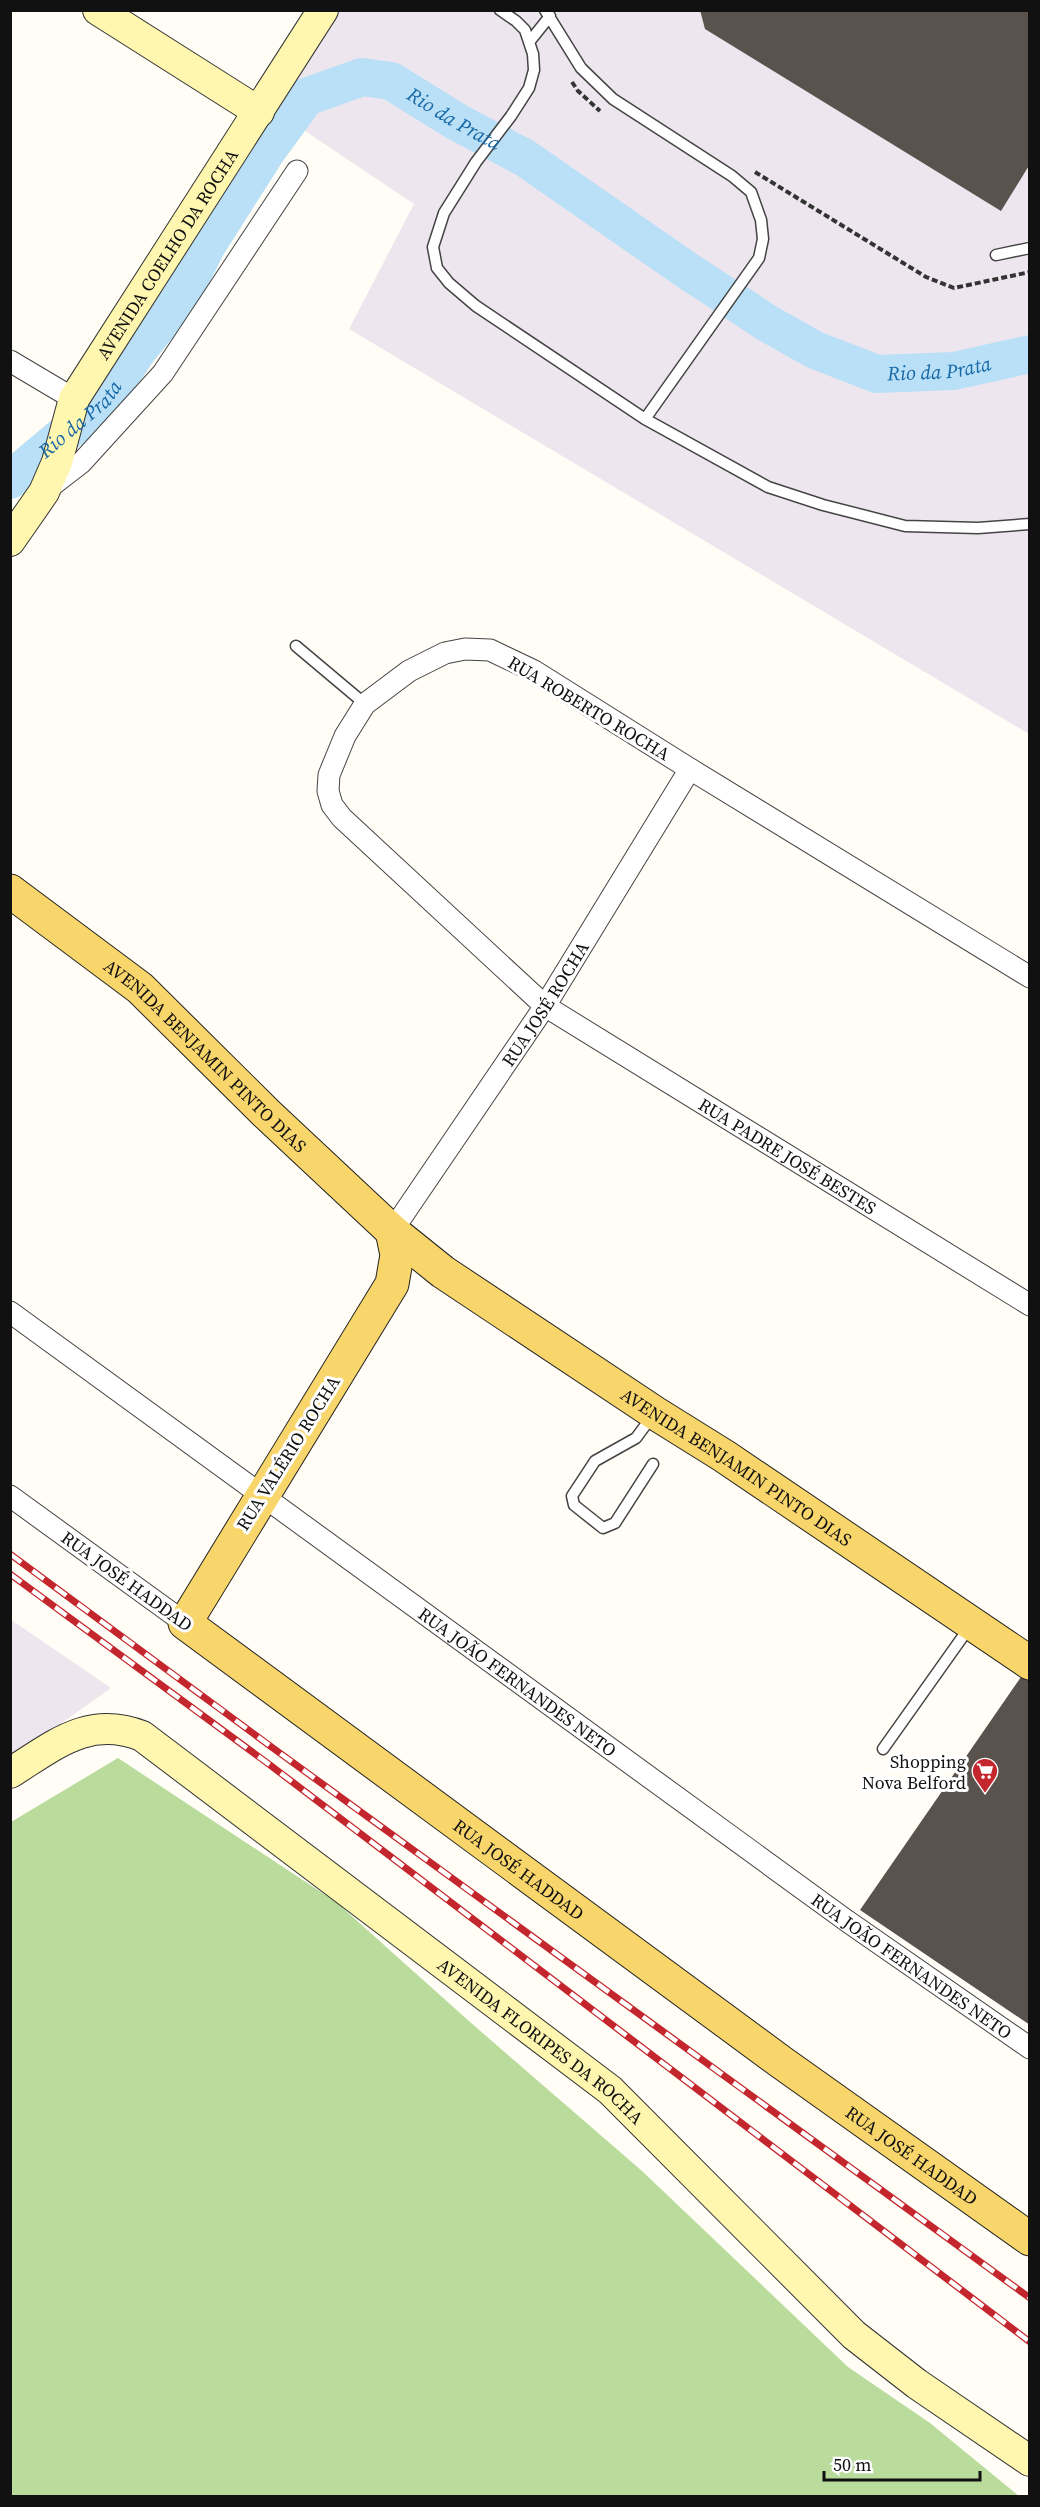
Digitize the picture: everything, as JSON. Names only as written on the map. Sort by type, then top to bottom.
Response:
[{"type":"main road","name":"AVENIDA BENJAMIN PINTO DIAS","points":[[10,891],[140,988],[266,1113],[392,1231],[443,1272],[655,1413],[724,1456],[1029,1663]]},
{"type":"main road","points":[[392,1231],[397,1255],[392,1284]]},
{"type":"main road","points":[[392,1284],[415,1274],[429,1271],[443,1272]]},
{"type":"main road","name":"RUA VALÉRIO ROCHA","points":[[185,1623],[392,1284]]},
{"type":"main road","name":"RUA JOSÉ HADDAD","points":[[185,1623],[762,2048],[1029,2239]]},
{"type":"street","points":[[98,10],[258,112]]},
{"type":"street","name":"AVENIDA COELHO DA ROCHA","points":[[10,541],[57,462],[72,404],[323,10]]},
{"type":"street","points":[[29,507],[81,463],[163,373],[297,171]]},
{"type":"street","points":[[10,361],[72,404]]},
{"type":"street","name":"RUA ROBERTO ROCHA","points":[[545,1006],[342,818],[332,805],[328,791],[329,775],[345,736],[365,704],[409,671],[445,653],[465,649],[490,650],[534,670],[690,769],[1029,977]]},
{"type":"street","name":"RUA JOSÉ ROCHA","points":[[392,1231],[545,1006],[690,769]]},
{"type":"street","name":"RUA PADRE JOSÉ BESTES","points":[[545,1006],[1029,1305]]},
{"type":"street","name":"RUA JOÃO FERNANDES NETO","points":[[10,1312],[847,1921],[1029,2048]]},
{"type":"street","name":"RUA JOSÉ HADDAD","points":[[10,1496],[185,1623]]},
{"type":"street","name":"AVENIDA FLORIPES DA ROCHA","points":[[10,1773],[63,1740],[82,1732],[109,1727],[124,1729],[142,1736],[610,2090],[854,2335],[917,2384],[1029,2461]]},
{"type":"lane","points":[[500,10],[525,30],[530,41],[534,70],[529,88],[476,162],[444,213],[433,247],[437,268],[448,283],[476,306],[645,418],[768,487],[822,505],[905,526],[978,528],[1029,524]]},
{"type":"lane","points":[[530,41],[547,13],[581,68],[613,99],[732,176],[751,192],[761,220],[763,239],[759,258],[751,272],[645,418]]},
{"type":"lane","points":[[996,255],[1029,248]]},
{"type":"lane","points":[[296,646],[365,704]]},
{"type":"lane","points":[[653,1464],[615,1523],[609,1527],[603,1528],[574,1505],[572,1496],[595,1461],[636,1438],[655,1413]]},
{"type":"lane","points":[[883,1749],[973,1623]]},
{"type":"path","points":[[751,171],[926,277],[954,288],[1029,272]]},
{"type":"shaded area","points":[[324,11],[1029,11],[1029,734],[349,329],[414,204],[259,100]]},
{"type":"shaded area","points":[[10,1619],[111,1688],[11,1759],[10,1759]]},
{"type":"green space","points":[[118,1758],[336,1902],[642,2171],[848,2367],[930,2423],[1019,2496],[11,2496],[11,1822]]},
{"type":"building","points":[[700,10],[1030,10],[1030,164],[1001,211],[705,29]]},
{"type":"building","name":"Shopping Nova Belford","points":[[1023,1674],[1030,1679],[1030,2025],[860,1910]]},
{"type":"waterway","name":"Rio da Prata","points":[[10,480],[105,400],[138,350],[180,299],[207,245],[266,152],[306,97],[362,77],[391,81],[457,122],[525,158],[688,271],[767,323],[815,350],[877,374],[954,371],[1030,354]]},
{"type":"railway","points":[[10,1554],[277,1751],[1030,2298]]},
{"type":"railway","points":[[10,1574],[270,1765],[1030,2342]]},
{"type":"place","name":"Shopping Nova Belford","points":[[985,1794]]}]
